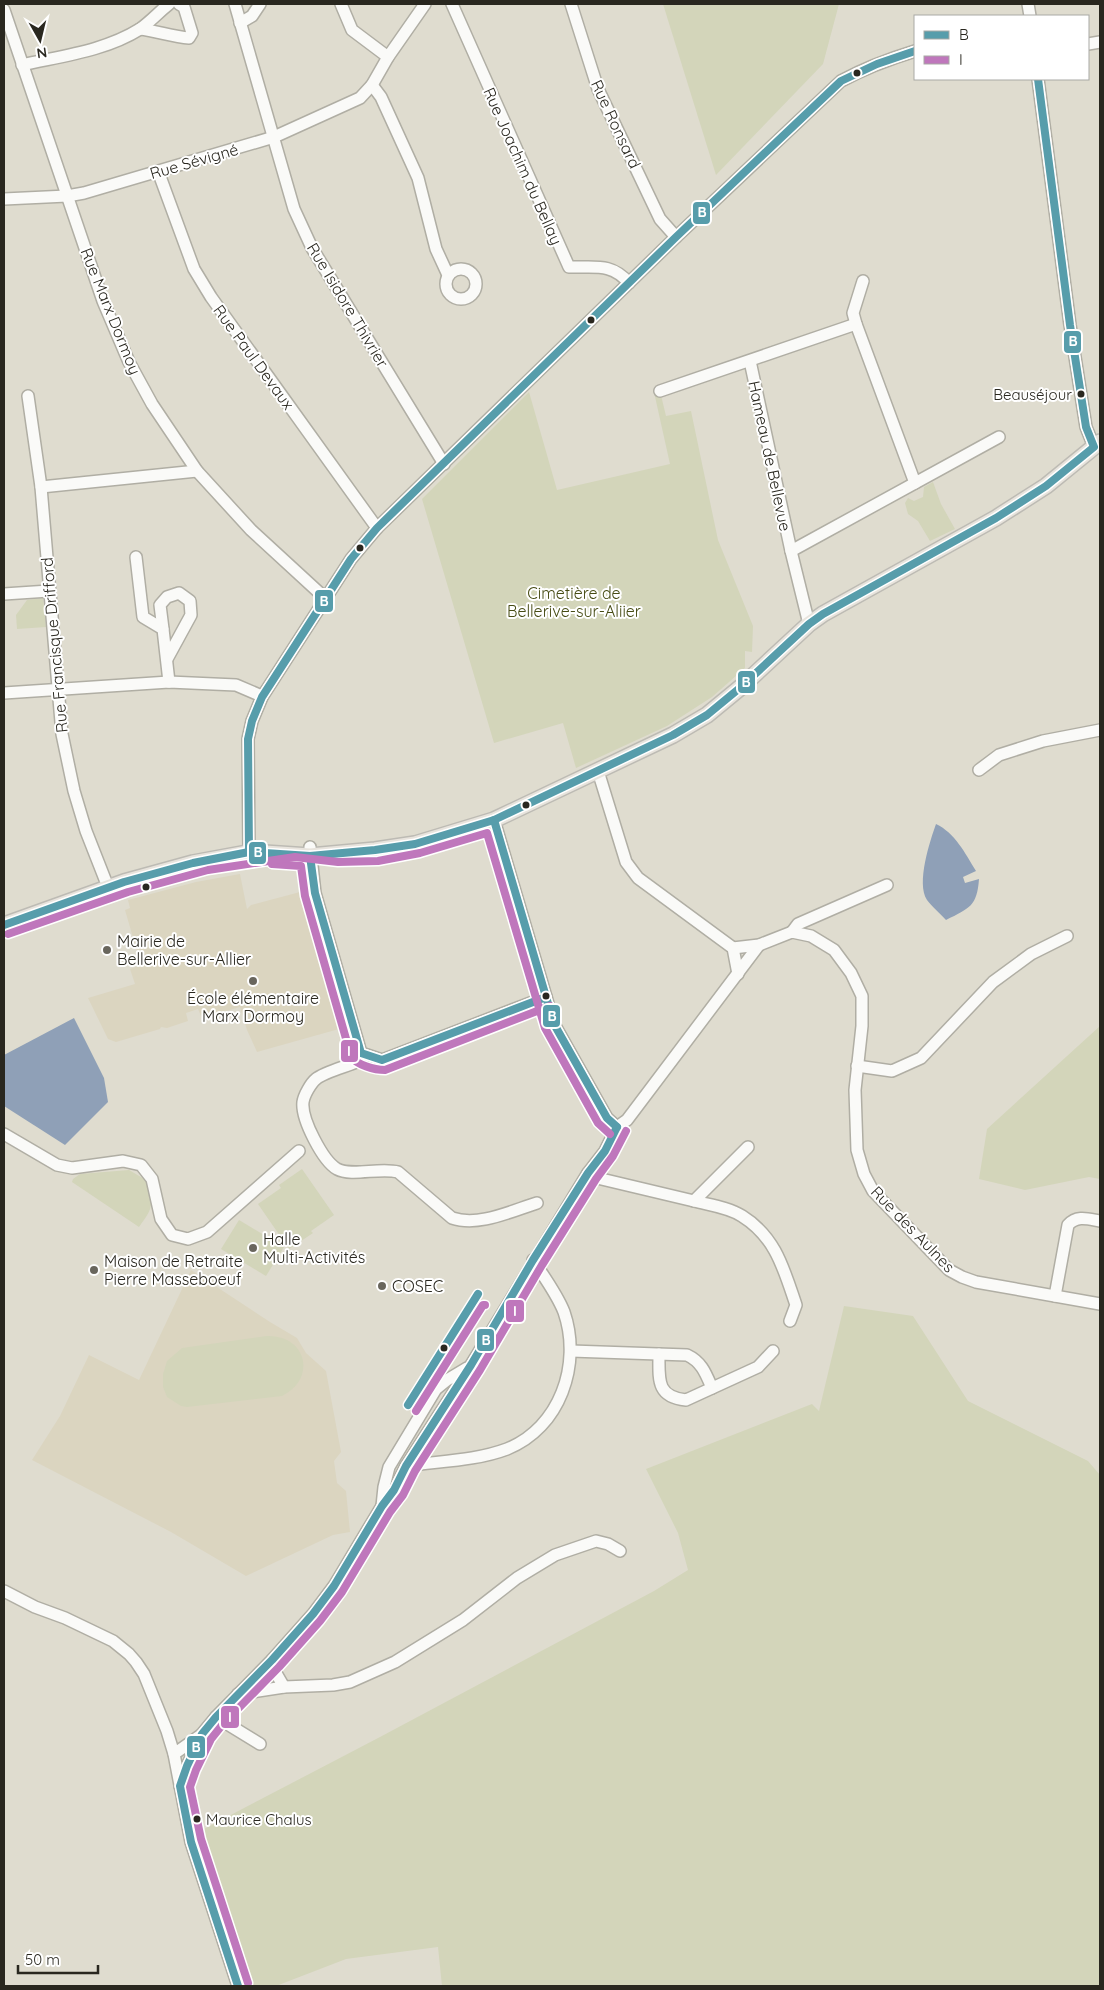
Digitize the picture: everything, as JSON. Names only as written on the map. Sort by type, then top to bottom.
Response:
[{"type":"main road","points":[[4,925],[108,887],[193,863],[249,852],[292,847],[310,852],[375,850],[415,844],[494,820],[598,771],[707,715],[809,624],[996,518],[1046,486],[1097,444]]},
{"type":"street","points":[[22,65],[82,52],[113,42],[140,29],[169,4]]},
{"type":"street","points":[[140,29],[159,31],[179,38],[189,38],[192,33],[184,7],[179,4]]},
{"type":"street","name":"Rue Isidore Thivrier","points":[[235,4],[294,209],[312,248],[444,464]]},
{"type":"street","points":[[240,22],[252,16],[260,4]]},
{"type":"street","points":[[340,4],[352,30],[388,57]]},
{"type":"street","points":[[426,4],[388,57],[372,85],[381,97],[418,178],[436,249],[448,275]]},
{"type":"street","name":"Rue Joachim du Bellay","points":[[452,4],[569,267],[610,268],[621,273],[629,283]]},
{"type":"street","name":"Rue Ronsard","points":[[571,4],[598,89],[660,219],[676,237]]},
{"type":"street","name":"Rue Marx Dormoy","points":[[4,10],[103,301],[129,362],[152,404],[197,471],[251,530],[325,598]]},
{"type":"street","points":[[249,852],[248,738],[252,720],[262,698],[351,559],[377,528],[676,237],[841,81],[890,58],[914,51]]},
{"type":"street","points":[[1038,80],[1070,325],[1086,427],[1097,444]]},
{"type":"street","name":"Rue Sévigné","points":[[4,199],[66,196],[84,193],[274,137],[360,98],[372,85]]},
{"type":"street","name":"Rue Paul Devaux","points":[[158,171],[194,269],[211,296],[377,528]]},
{"type":"street","points":[[863,282],[853,313],[915,483]]},
{"type":"street","name":"Hameau de Bellevue","points":[[660,390],[856,324]]},
{"type":"street","name":"Hameau de Bellevue","points":[[750,361],[791,551],[809,624]]},
{"type":"street","name":"Rue Francisque Drifford","points":[[28,396],[41,487],[62,734],[78,805],[108,887]]},
{"type":"street","name":"Hameau de Bellevue","points":[[791,551],[999,437]]},
{"type":"street","points":[[41,487],[197,471]]},
{"type":"street","points":[[136,557],[143,617],[163,630]]},
{"type":"street","points":[[4,594],[49,590]]},
{"type":"street","points":[[166,658],[191,615],[190,601],[179,593],[167,596],[160,605],[166,658],[169,682]]},
{"type":"street","points":[[4,693],[169,682],[236,684],[262,698]]},
{"type":"street","points":[[979,770],[999,755],[1043,741],[1100,730]]},
{"type":"street","points":[[598,771],[626,862],[638,878],[733,948],[738,974]]},
{"type":"street","points":[[494,820],[554,1024],[607,1118],[617,1128]]},
{"type":"street","points":[[310,852],[315,894],[361,1053],[359,1061],[317,1078],[303,1102],[304,1112],[316,1143],[336,1168],[344,1172],[387,1169],[398,1172],[452,1218],[460,1221],[477,1221],[537,1203]]},
{"type":"street","points":[[733,948],[759,945],[792,932],[798,924],[887,884]]},
{"type":"street","name":"Rue des Aulnes","points":[[792,932],[811,936],[834,950],[852,972],[862,996],[862,1026],[855,1090],[857,1150],[864,1174],[873,1191],[949,1270],[962,1277],[976,1282],[1100,1304]]},
{"type":"street","points":[[857,1066],[892,1071],[921,1058],[993,982],[1032,954],[1067,936]]},
{"type":"street","points":[[180,1786],[202,1734],[216,1717],[272,1660],[313,1614],[334,1586],[382,1506],[394,1490],[406,1466],[471,1365],[588,1172],[604,1151],[617,1128],[627,1120],[759,945]]},
{"type":"street","points":[[361,1053],[382,1060],[546,997]]},
{"type":"street","points":[[4,1134],[58,1165],[66,1167],[72,1168],[123,1161],[141,1165],[152,1179],[161,1220],[172,1236],[188,1239],[207,1232],[299,1151]]},
{"type":"street","points":[[694,1202],[748,1147]]},
{"type":"street","points":[[588,1172],[593,1177],[724,1208],[741,1215],[767,1238],[778,1253],[796,1306],[790,1321]]},
{"type":"street","points":[[1055,1296],[1068,1225],[1072,1220],[1080,1218],[1100,1222]]},
{"type":"street","points":[[406,1466],[484,1455],[505,1449],[524,1440],[539,1429],[556,1406],[566,1380],[571,1351],[568,1328],[561,1305],[534,1260]]},
{"type":"street","points":[[571,1351],[687,1355],[695,1359],[702,1366],[712,1388]]},
{"type":"street","points":[[659,1354],[659,1378],[666,1394],[675,1399],[686,1400],[758,1368],[774,1351]]},
{"type":"street","points":[[382,1506],[389,1467],[436,1390],[447,1380],[471,1365]]},
{"type":"street","points":[[238,1694],[284,1686],[333,1685],[350,1682],[395,1662],[463,1620],[516,1578],[555,1555],[596,1541],[608,1544],[620,1551]]},
{"type":"street","points":[[4,1591],[35,1607],[65,1618],[113,1641],[129,1654],[144,1674],[174,1754],[191,1842],[238,1986]]},
{"type":"street","points":[[272,1660],[272,1668],[284,1686]]},
{"type":"street","points":[[263,1669],[272,1688]]},
{"type":"street","points":[[216,1717],[260,1744]]},
{"type":"street","points":[[174,1754],[202,1734]]},
{"type":"shaded area","points":[[240,874],[247,909],[251,905],[300,892],[339,1029],[257,1052],[247,1030],[240,1007],[202,1018],[198,1009],[186,1013],[188,1021],[167,1028],[161,1027],[160,1029],[116,1042],[108,1039],[88,998],[135,984],[130,969],[141,965],[125,910],[130,908],[128,900],[196,882]]},
{"type":"shaded area","points":[[191,1270],[297,1338],[306,1353],[326,1371],[341,1452],[334,1461],[337,1483],[346,1491],[350,1532],[333,1535],[246,1576],[171,1532],[32,1460],[60,1416],[89,1355],[139,1380]]},
{"type":"green space","points":[[663,4],[839,4],[823,64],[716,175]]},
{"type":"green space","name":"Cimetière de Bellerive-sur-Aliier","points":[[660,391],[666,416],[691,411],[718,540],[753,626],[752,652],[745,651],[745,668],[712,697],[667,726],[576,768],[563,723],[494,743],[422,499],[529,392],[557,490],[670,464],[654,392]]},
{"type":"green space","points":[[933,482],[941,504],[955,529],[930,541],[918,521],[908,514],[905,503],[908,498],[914,501],[923,497],[924,487]]},
{"type":"green space","points":[[43,598],[46,627],[17,629],[16,615],[27,600]]},
{"type":"green space","points":[[1100,1026],[1100,1179],[1089,1177],[1025,1190],[979,1179],[987,1129]]},
{"type":"green space","points":[[302,1169],[334,1215],[311,1231],[313,1233],[289,1249],[258,1204],[281,1188],[279,1185]]},
{"type":"green space","points":[[129,1170],[146,1180],[151,1200],[148,1214],[139,1227],[72,1182],[80,1174]]},
{"type":"green space","name":"Halle Multi-Activités","points":[[239,1220],[284,1247],[266,1276],[221,1249]]},
{"type":"green space","points":[[844,1306],[913,1316],[968,1401],[1088,1461],[1100,1475],[1100,1986],[442,1986],[438,1947],[346,1959],[276,1986],[247,1986],[209,1862],[202,1830],[654,1591],[688,1570],[678,1533],[646,1469],[812,1404],[819,1411]]},
{"type":"green space","points":[[267,1336],[281,1338],[291,1343],[299,1350],[303,1359],[300,1379],[293,1388],[282,1396],[187,1407],[181,1406],[167,1397],[163,1387],[163,1374],[167,1361],[182,1348]]},
{"type":"water","points":[[936,824],[954,838],[976,871],[963,877],[965,883],[979,879],[976,895],[971,905],[946,920],[931,905],[924,893],[923,873]]},
{"type":"water","points":[[74,1018],[104,1078],[108,1102],[65,1145],[4,1106],[4,1055]]},
{"type":"transit line","name":"B","points":[[249,852],[248,739],[252,721],[262,697],[351,559],[377,528],[676,237],[841,81],[877,64],[914,51]]},
{"type":"transit line","name":"B","points":[[4,925],[124,882],[193,863],[249,852],[310,856],[375,850],[415,844],[494,820],[673,735],[707,715],[741,687],[809,624],[823,614],[996,518],[1046,486],[1094,447],[1086,427],[1070,325],[1038,80]]},
{"type":"transit line","name":"B","points":[[494,820],[554,1024],[607,1118],[617,1127]]},
{"type":"transit line","name":"I","points":[[8,934],[128,892],[208,870],[295,857],[338,862],[378,861],[420,853],[487,833],[545,1028],[598,1123],[610,1134]]},
{"type":"transit line","name":"B","points":[[310,856],[315,893],[361,1053],[382,1060],[546,997]]},
{"type":"transit line","name":"I","points":[[272,864],[301,866],[305,896],[351,1056],[357,1062],[371,1068],[385,1070],[550,1006]]},
{"type":"transit line","name":"B","points":[[238,1986],[191,1842],[180,1786],[187,1766],[202,1734],[216,1717],[272,1660],[313,1614],[334,1586],[382,1506],[394,1490],[406,1466],[471,1365],[533,1260],[588,1173],[605,1151],[617,1127]]},
{"type":"transit line","name":"I","points":[[248,1983],[201,1839],[190,1787],[196,1770],[211,1739],[223,1724],[279,1667],[320,1621],[342,1592],[390,1512],[403,1495],[415,1471],[480,1370],[542,1265],[596,1179],[613,1156],[626,1131]]},
{"type":"transit line","name":"B","points":[[408,1405],[478,1294]]},
{"type":"transit line","name":"I","points":[[416,1411],[483,1305],[485,1305]]},
{"type":"place","name":"Beauséjour","points":[[1081,394]]},
{"type":"place","name":"Mairie de Bellerive-sur-Allier","points":[[107,950]]},
{"type":"place","name":"École élémentaire Marx Dormoy","points":[[253,981]]},
{"type":"place","name":"Halle Multi-Activités","points":[[253,1248]]},
{"type":"place","name":"Maison de Retraite Pierre Masseboeuf","points":[[94,1270]]},
{"type":"place","name":"COSEC","points":[[382,1286]]},
{"type":"place","name":"Maurice Chalus","points":[[197,1819]]}]
